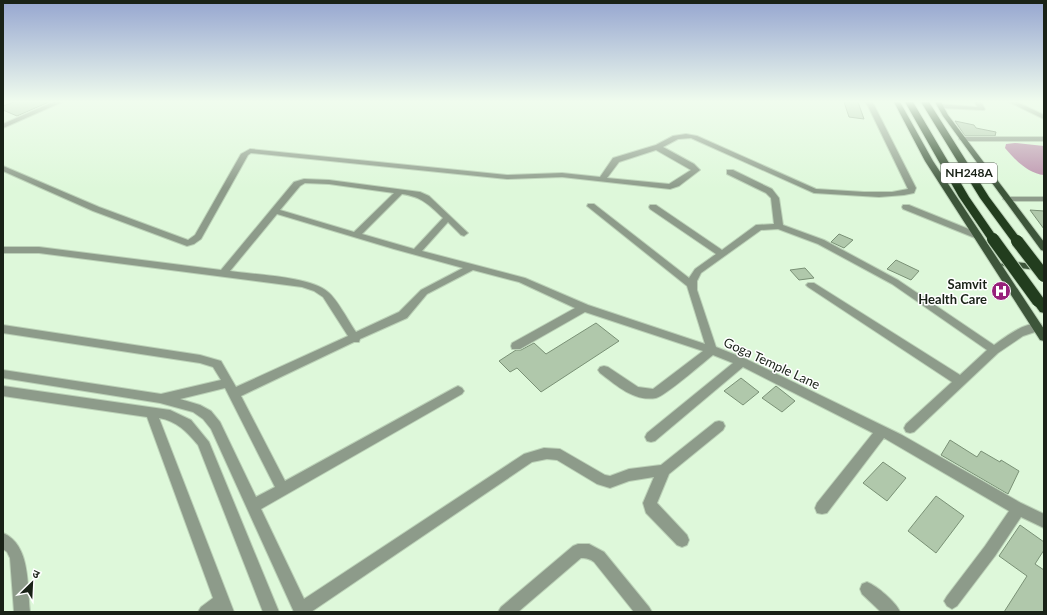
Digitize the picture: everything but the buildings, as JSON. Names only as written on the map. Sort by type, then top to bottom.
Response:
[{"type":"highway","name":"NH248A","points":[[926,131],[964,197],[1041,305]]},
{"type":"highway","name":"NH248A","points":[[943,131],[985,198],[1044,276]]},
{"type":"main road","points":[[912,131],[929,161],[1044,337]]},
{"type":"main road","points":[[957,131],[1044,248]]},
{"type":"main road","points":[[995,263],[1044,268]]},
{"type":"street","points":[[602,180],[616,160],[632,154],[659,148],[681,136],[692,136],[814,191],[832,193],[900,194],[911,191],[912,188],[884,131]]},
{"type":"street","points":[[963,139],[1044,139]]},
{"type":"street","points":[[3,168],[96,209],[187,243],[198,237],[245,154],[250,151],[507,177],[556,175],[670,187],[695,172],[696,170],[692,166],[663,152],[659,148]]},
{"type":"street","points":[[730,172],[769,191],[775,198],[779,226]]},
{"type":"street","points":[[223,274],[297,184],[304,181],[329,182],[417,194],[426,198],[464,233]]},
{"type":"street","points":[[356,235],[401,191]]},
{"type":"street","points":[[1007,199],[1044,199]]},
{"type":"street","points":[[591,206],[692,285]]},
{"type":"street","points":[[653,207],[722,254]]},
{"type":"street","points":[[906,207],[978,236]]},
{"type":"street","name":"Goga Temple Lane","points":[[275,210],[356,235],[522,280],[584,308],[712,350],[742,362],[898,439],[1016,508],[1044,521]]},
{"type":"street","points":[[416,252],[447,218]]},
{"type":"street","points":[[604,370],[628,388],[648,395],[656,393],[712,350],[692,281],[698,271],[759,227],[779,226],[821,242],[882,274],[994,350]]},
{"type":"street","points":[[3,250],[39,250],[303,284],[317,289],[326,295],[355,339]]},
{"type":"street","points":[[160,398],[230,389],[355,339],[403,316],[424,292],[472,267]]},
{"type":"street","points":[[810,285],[960,381]]},
{"type":"street","points":[[516,346],[584,308]]},
{"type":"street","points":[[910,428],[994,350],[1019,333],[1037,327]]},
{"type":"street","points":[[3,329],[200,359],[216,364],[221,369],[283,490]]},
{"type":"street","points":[[651,437],[742,362]]},
{"type":"street","points":[[3,374],[160,398],[196,408],[208,415],[216,426],[301,611],[528,458],[544,452],[560,455],[602,480],[610,482],[628,475],[664,470]]},
{"type":"street","points":[[3,391],[170,415],[187,424],[203,442],[271,612]]},
{"type":"street","points":[[253,506],[458,391]]},
{"type":"street","points":[[151,412],[224,606],[206,612]]},
{"type":"street","points":[[682,540],[651,508],[650,503],[664,470],[719,426]]},
{"type":"street","points":[[822,508],[882,431]]},
{"type":"street","points":[[952,601],[990,551],[1015,514],[1016,508]]},
{"type":"street","points":[[3,540],[12,547],[17,556],[22,612]]},
{"type":"street","points":[[515,609],[578,552],[586,550],[593,552],[599,558],[644,612]]},
{"type":"street","points":[[867,589],[892,612]]},
{"type":"shaded area","points":[[1015,143],[1044,146],[1044,175],[1027,169],[1005,148],[1006,144]]},
{"type":"place","name":"Samvit Health Care","points":[[1001,291]]}]
